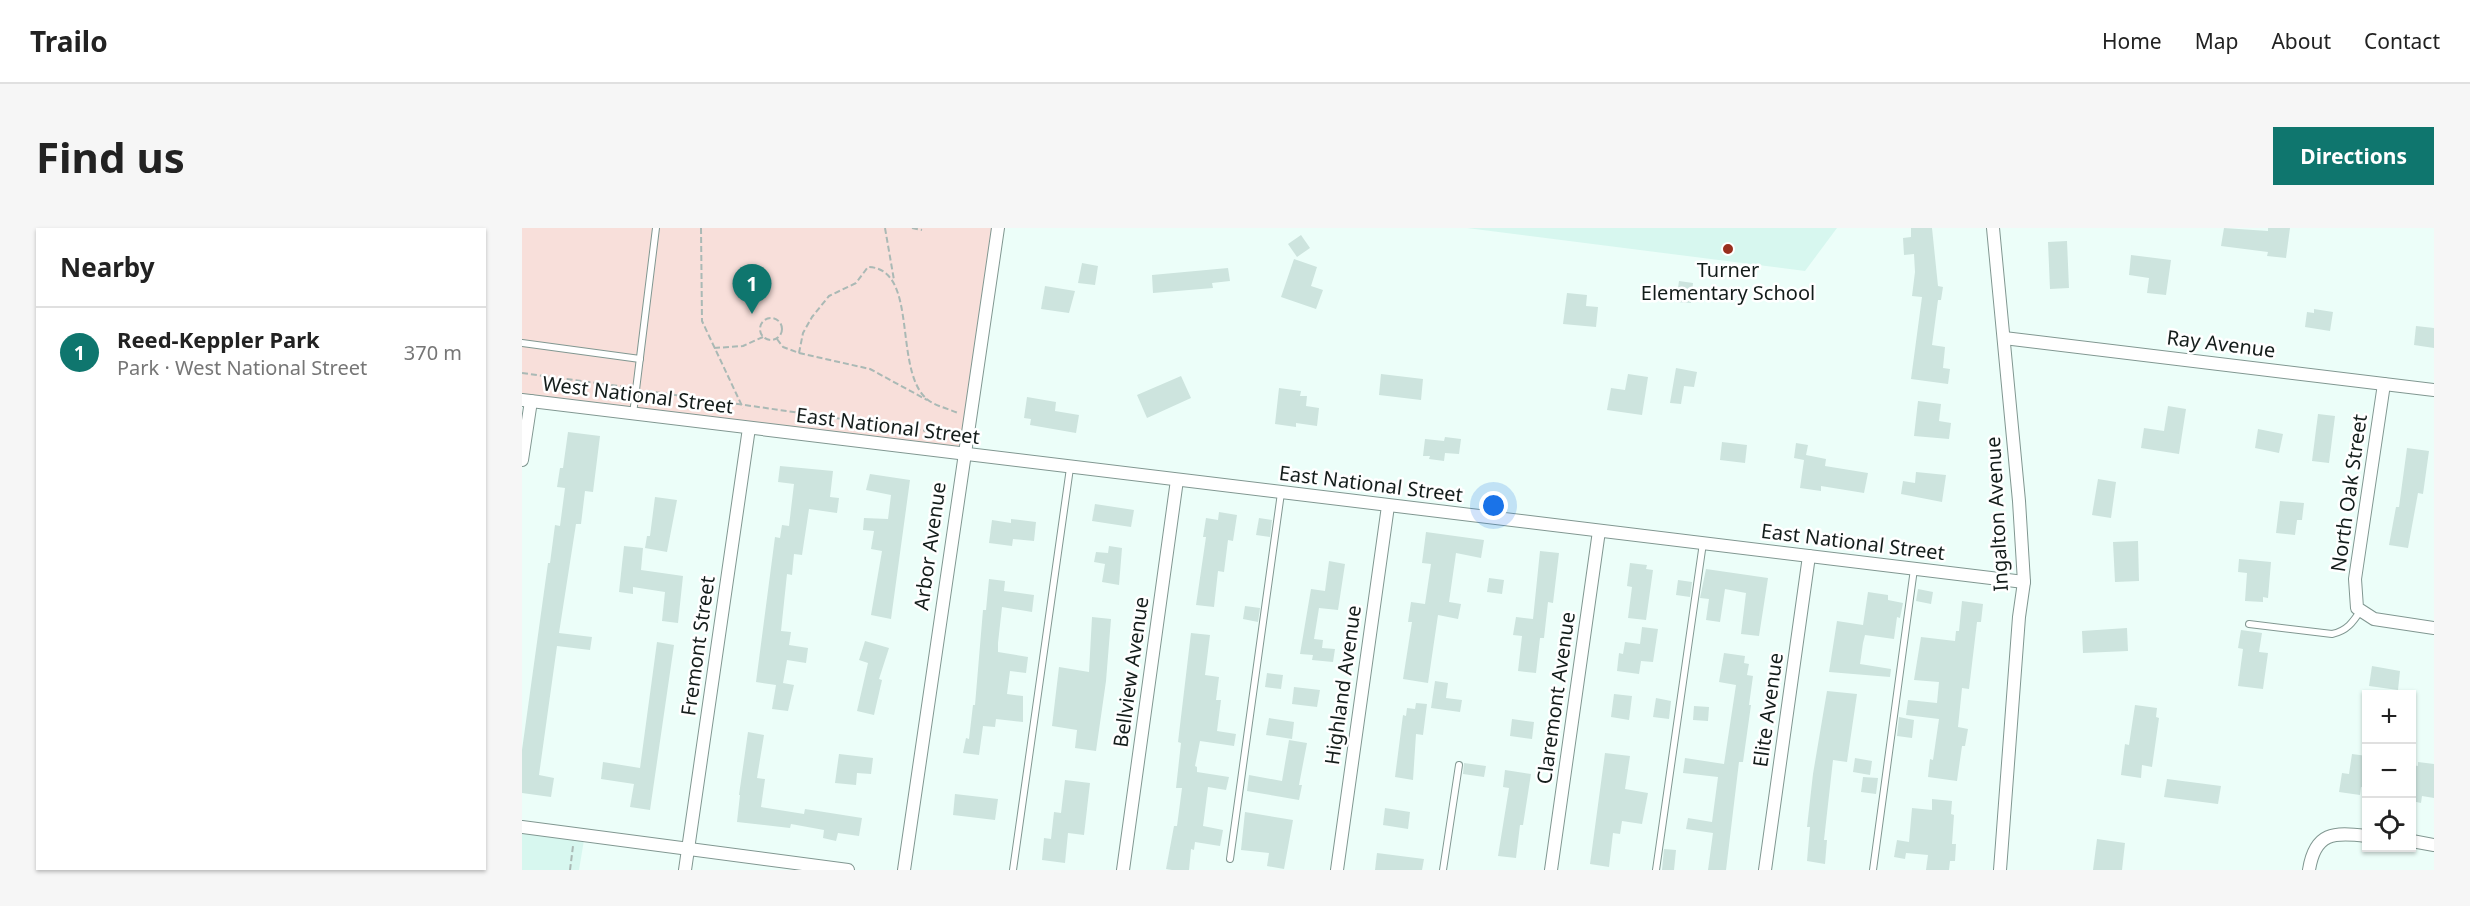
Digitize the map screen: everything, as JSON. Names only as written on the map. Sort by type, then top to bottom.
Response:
[{"type":"street","name":"Arbor Avenue","points":[[904,870],[998,228]]},
{"type":"street","name":"Ingalton Avenue","points":[[1993,228],[2019,501],[2024,582],[2015,664],[2000,870]]},
{"type":"street","name":"Ray Avenue","points":[[2004,338],[2434,390]]},
{"type":"street","name":"North Oak Street","points":[[2359,609],[2355,579],[2384,384]]},
{"type":"street","points":[[522,460],[526,400]]},
{"type":"street","name":"West National Street","points":[[526,400],[749,428]]},
{"type":"street","name":"East National Street","points":[[749,428],[2024,582]]},
{"type":"street","name":"Fremont Street","points":[[685,870],[749,428]]},
{"type":"street","name":"Bellview Avenue","points":[[1123,870],[1178,480]]},
{"type":"street","name":"Highland Avenue","points":[[1337,870],[1388,506]]},
{"type":"street","name":"Claremont Avenue","points":[[1551,870],[1599,531]]},
{"type":"street","name":"Elite Avenue","points":[[1765,870],[1809,556]]},
{"type":"street","points":[[2359,609],[2374,619],[2434,628]]},
{"type":"street","points":[[522,827],[848,870]]},
{"type":"street","points":[[2309,870],[2320,841],[2338,832],[2362,835]]},
{"type":"street","points":[[2416,842],[2434,846]]},
{"type":"lane","points":[[633,414],[656,228]]},
{"type":"lane","points":[[522,343],[640,359]]},
{"type":"lane","points":[[1014,870],[1070,468]]},
{"type":"lane","points":[[1230,859],[1281,493]]},
{"type":"lane","points":[[1656,870],[1703,543]]},
{"type":"lane","points":[[1873,870],[1914,569]]},
{"type":"lane","points":[[2248,624],[2332,634],[2348,627],[2359,609]]},
{"type":"lane","points":[[1443,870],[1459,765]]},
{"type":"path","points":[[700,228],[702,321],[742,407]]},
{"type":"path","points":[[885,228],[894,280],[902,306],[904,342],[916,382],[928,400]]},
{"type":"path","points":[[912,228],[922,230]]},
{"type":"path","points":[[799,353],[803,333],[812,317],[829,296],[856,283],[868,267],[876,267],[894,280]]},
{"type":"path","points":[[773,318],[779,321],[782,334],[777,339],[770,340],[763,337],[760,330],[763,322],[773,318]]},
{"type":"path","points":[[714,348],[742,346],[763,337]]},
{"type":"path","points":[[777,339],[783,347],[799,353],[870,369],[958,413]]},
{"type":"path","points":[[522,373],[742,407],[954,436],[956,425]]},
{"type":"path","points":[[563,845],[573,846],[570,870]]},
{"type":"shaded area","points":[[522,228],[995,228],[963,455],[522,400]]},
{"type":"shaded area","name":"Turner Elementary School","points":[[1467,228],[1837,228],[1805,271]]},
{"type":"shaded area","points":[[522,830],[584,840],[579,870],[522,870]]},
{"type":"building","points":[[1911,228],[1932,228],[1938,286],[1943,287],[1941,300],[1938,300],[1932,345],[1945,347],[1943,368],[1950,369],[1948,384],[1911,379],[1922,297],[1912,296],[1915,272],[1914,254],[1904,255],[1903,238],[1911,237]]},
{"type":"building","points":[[2224,228],[2268,231],[2268,228],[2290,228],[2286,258],[2267,256],[2268,252],[2221,246]]},
{"type":"building","points":[[1301,235],[1310,248],[1297,257],[1288,244]]},
{"type":"building","points":[[2067,241],[2069,288],[2050,289],[2048,242]]},
{"type":"building","points":[[2131,255],[2171,260],[2166,295],[2147,293],[2149,278],[2129,275]]},
{"type":"building","points":[[1294,259],[1317,267],[1311,286],[1323,290],[1316,309],[1281,297]]},
{"type":"building","points":[[1082,263],[1098,266],[1095,285],[1078,283]]},
{"type":"building","points":[[1228,268],[1230,281],[1212,283],[1213,288],[1153,293],[1152,275]]},
{"type":"building","points":[[1679,281],[1693,283],[1691,303],[1676,302]]},
{"type":"building","points":[[1045,286],[1075,291],[1069,313],[1041,309]]},
{"type":"building","points":[[1567,293],[1587,295],[1586,306],[1598,307],[1596,327],[1563,324]]},
{"type":"building","points":[[2314,309],[2333,312],[2330,331],[2305,327],[2307,312],[2314,313]]},
{"type":"building","points":[[2416,326],[2434,328],[2434,348],[2414,345]]},
{"type":"building","points":[[1676,368],[1697,372],[1694,387],[1684,386],[1681,404],[1670,403]]},
{"type":"building","points":[[1381,374],[1423,379],[1421,400],[1379,395]]},
{"type":"building","points":[[1628,374],[1648,377],[1642,415],[1607,410],[1611,388],[1625,390]]},
{"type":"building","points":[[1181,376],[1191,398],[1147,418],[1137,395]]},
{"type":"building","points":[[1279,388],[1301,391],[1300,396],[1307,396],[1306,406],[1319,408],[1317,426],[1296,423],[1296,427],[1275,424]]},
{"type":"building","points":[[1027,397],[1056,402],[1055,411],[1079,415],[1076,433],[1030,425],[1031,419],[1024,418]]},
{"type":"building","points":[[1918,401],[1941,404],[1939,421],[1951,423],[1949,439],[1914,436]]},
{"type":"building","points":[[2168,406],[2186,409],[2179,454],[2141,448],[2144,428],[2164,431]]},
{"type":"building","points":[[2318,414],[2335,416],[2329,463],[2312,461]]},
{"type":"building","points":[[2258,429],[2283,434],[2279,453],[2255,448]]},
{"type":"building","points":[[568,432],[600,436],[593,492],[585,491],[581,524],[576,524],[559,633],[592,637],[590,650],[557,646],[539,775],[554,778],[551,797],[522,793],[522,750],[548,563],[550,563],[555,525],[560,526],[565,488],[557,487],[560,468],[563,468]]},
{"type":"building","points":[[1445,437],[1461,439],[1459,454],[1445,453],[1444,461],[1423,456],[1425,439],[1444,441]]},
{"type":"building","points":[[1722,442],[1747,445],[1745,463],[1720,460]]},
{"type":"building","points":[[1796,443],[1808,445],[1806,455],[1826,459],[1825,466],[1868,473],[1864,493],[1821,486],[1821,491],[1800,488],[1804,460],[1794,458]]},
{"type":"building","points":[[2407,448],[2429,451],[2423,494],[2418,493],[2408,548],[2389,545],[2396,507],[2399,507]]},
{"type":"building","points":[[780,466],[833,471],[830,497],[839,498],[837,513],[809,509],[802,555],[794,554],[792,575],[787,574],[781,631],[791,632],[789,645],[808,648],[806,663],[787,660],[783,683],[794,685],[788,711],[772,709],[776,685],[756,682],[775,537],[780,538],[782,525],[789,526],[794,484],[778,482]]},
{"type":"building","points":[[1916,472],[1946,475],[1942,502],[1901,494],[1903,481],[1915,483]]},
{"type":"building","points":[[870,474],[910,480],[891,619],[871,615],[882,551],[871,549],[874,531],[863,530],[864,518],[888,519],[891,495],[866,490]]},
{"type":"building","points":[[2098,479],[2116,482],[2111,518],[2092,515]]},
{"type":"building","points":[[655,497],[677,500],[667,552],[645,548],[647,536],[650,536]]},
{"type":"building","points":[[2280,501],[2304,503],[2302,520],[2297,520],[2295,535],[2276,533]]},
{"type":"building","points":[[1095,504],[1134,510],[1131,527],[1092,521]]},
{"type":"building","points":[[1219,512],[1237,515],[1233,541],[1228,540],[1224,572],[1218,571],[1214,607],[1196,605],[1206,537],[1203,537],[1206,518],[1218,520]]},
{"type":"building","points":[[1259,518],[1272,520],[1270,537],[1256,535]]},
{"type":"building","points":[[1011,519],[1036,522],[1034,541],[1013,539],[1012,546],[989,543],[992,520],[1011,523]]},
{"type":"building","points":[[1426,532],[1484,540],[1481,558],[1456,553],[1449,602],[1461,604],[1458,619],[1438,615],[1428,683],[1403,679],[1412,622],[1408,622],[1411,602],[1425,604],[1431,564],[1422,563]]},
{"type":"building","points":[[2138,541],[2139,581],[2115,582],[2113,542]]},
{"type":"building","points":[[624,546],[643,548],[641,570],[683,576],[678,623],[662,621],[665,592],[633,587],[633,594],[619,592]]},
{"type":"building","points":[[1109,546],[1122,548],[1119,585],[1102,582],[1105,564],[1094,562],[1096,552],[1108,553]]},
{"type":"building","points":[[1540,551],[1559,553],[1553,603],[1548,602],[1544,638],[1540,638],[1536,673],[1518,671],[1522,636],[1513,635],[1516,617],[1533,619]]},
{"type":"building","points":[[2239,559],[2271,562],[2268,598],[2263,597],[2263,602],[2245,601],[2247,573],[2238,572]]},
{"type":"building","points":[[1329,561],[1345,564],[1338,610],[1319,608],[1314,639],[1323,640],[1322,648],[1335,649],[1333,662],[1312,660],[1313,655],[1300,654],[1311,589],[1325,591]]},
{"type":"building","points":[[1630,563],[1647,565],[1646,569],[1653,570],[1646,620],[1628,618],[1632,587],[1627,586]]},
{"type":"building","points":[[1706,569],[1768,578],[1759,636],[1741,634],[1746,593],[1725,589],[1720,622],[1706,620],[1709,599],[1700,598]]},
{"type":"building","points":[[1489,578],[1504,580],[1502,594],[1487,592]]},
{"type":"building","points":[[989,579],[1005,581],[1004,591],[1034,595],[1032,612],[1002,607],[998,643],[998,652],[1028,657],[1026,673],[1010,671],[1007,694],[1023,696],[1023,722],[996,719],[995,727],[983,726],[979,755],[963,753],[966,738],[969,739],[973,705],[975,705],[983,610],[986,610]]},
{"type":"building","points":[[1678,580],[1692,582],[1690,597],[1676,595]]},
{"type":"building","points":[[1918,589],[1933,592],[1931,604],[1916,601]]},
{"type":"building","points":[[1868,592],[1888,595],[1888,600],[1903,603],[1900,618],[1897,617],[1894,639],[1865,635],[1863,643],[1860,664],[1891,669],[1890,677],[1829,672],[1837,621],[1863,625]]},
{"type":"building","points":[[1962,601],[1983,604],[1981,622],[1977,622],[1969,689],[1962,688],[1958,727],[1968,729],[1965,746],[1962,746],[1957,781],[1928,777],[1939,719],[1906,715],[1908,700],[1937,703],[1939,682],[1914,680],[1921,637],[1955,641],[1956,631],[1959,631]]},
{"type":"building","points":[[1245,606],[1260,608],[1258,622],[1243,619]]},
{"type":"building","points":[[1092,617],[1111,619],[1106,681],[1096,751],[1075,748],[1077,730],[1052,726],[1059,667],[1089,672]]},
{"type":"building","points":[[1642,627],[1658,629],[1653,662],[1641,661],[1639,674],[1617,671],[1619,653],[1623,654],[1625,642],[1640,644]]},
{"type":"building","points":[[2127,628],[2128,651],[2083,653],[2082,631]]},
{"type":"building","points":[[2241,630],[2262,633],[2259,652],[2268,653],[2263,689],[2238,686],[2243,649],[2238,648]]},
{"type":"building","points":[[1191,633],[1210,635],[1205,675],[1219,677],[1216,700],[1221,700],[1217,731],[1236,734],[1234,746],[1200,741],[1195,766],[1197,772],[1229,777],[1226,790],[1208,787],[1203,826],[1223,830],[1220,846],[1195,842],[1194,850],[1191,849],[1189,870],[1172,870],[1166,869],[1174,826],[1177,826],[1182,788],[1176,788],[1181,743],[1178,742]]},
{"type":"building","points":[[865,641],[889,648],[879,679],[882,680],[874,715],[857,711],[868,663],[859,660]]},
{"type":"building","points":[[657,642],[674,645],[650,810],[630,807],[634,784],[601,779],[603,762],[640,768]]},
{"type":"building","points":[[1724,653],[1745,656],[1744,663],[1749,664],[1747,675],[1753,676],[1749,705],[1751,705],[1743,762],[1739,762],[1726,870],[1708,870],[1713,833],[1686,829],[1688,818],[1712,822],[1718,777],[1683,773],[1685,758],[1724,764],[1736,685],[1719,682]]},
{"type":"building","points":[[2372,666],[2400,671],[2398,690],[2369,686]]},
{"type":"building","points":[[1267,673],[1283,675],[1281,689],[1265,687]]},
{"type":"building","points":[[1435,681],[1448,683],[1446,698],[1462,700],[1460,712],[1431,708]]},
{"type":"building","points":[[1294,687],[1320,690],[1317,707],[1292,704]]},
{"type":"building","points":[[1827,691],[1857,694],[1847,762],[1833,760],[1824,840],[1827,840],[1825,864],[1807,861],[1810,827],[1807,827]]},
{"type":"building","points":[[1614,694],[1632,696],[1629,720],[1611,717]]},
{"type":"building","points":[[1656,698],[1671,701],[1669,719],[1653,717]]},
{"type":"building","points":[[1416,703],[1427,704],[1423,735],[1416,734],[1413,780],[1395,777],[1403,715],[1406,716],[1407,708],[1415,709]]},
{"type":"building","points":[[2135,705],[2157,708],[2156,717],[2159,718],[2152,767],[2142,765],[2141,778],[2121,775],[2125,744],[2129,745]]},
{"type":"building","points":[[1694,706],[1709,707],[1708,721],[1693,720]]},
{"type":"building","points":[[1899,717],[1914,720],[1912,738],[1897,736]]},
{"type":"building","points":[[1269,718],[1294,722],[1292,739],[1266,735]]},
{"type":"building","points":[[1512,719],[1534,722],[1532,739],[1510,736]]},
{"type":"building","points":[[748,732],[764,735],[757,778],[765,779],[761,807],[804,814],[805,809],[862,818],[859,836],[838,833],[836,841],[823,838],[824,830],[791,824],[790,828],[737,822]]},
{"type":"building","points":[[1289,740],[1307,743],[1299,785],[1302,785],[1299,800],[1247,791],[1249,775],[1282,781]]},
{"type":"building","points":[[1605,753],[1630,756],[1625,789],[1648,793],[1642,824],[1622,821],[1620,834],[1613,833],[1609,867],[1590,864]]},
{"type":"building","points":[[839,754],[873,758],[871,774],[857,773],[856,785],[835,783]]},
{"type":"building","points":[[2352,754],[2362,755],[2360,795],[2339,792],[2342,773],[2349,774]]},
{"type":"building","points":[[1855,758],[1872,761],[1870,775],[1853,772]]},
{"type":"building","points":[[2418,762],[2434,764],[2434,798],[2422,796],[2421,803],[2416,802],[2416,766],[2418,766]]},
{"type":"building","points":[[1464,763],[1486,766],[1484,777],[1463,774]]},
{"type":"building","points":[[1505,770],[1531,774],[1523,825],[1520,825],[1516,858],[1498,856],[1509,788],[1503,787]]},
{"type":"building","points":[[1863,777],[1878,778],[1876,794],[1861,792]]},
{"type":"building","points":[[2167,779],[2221,786],[2218,804],[2164,797]]},
{"type":"building","points":[[1065,780],[1090,783],[1084,835],[1068,833],[1065,863],[1042,860],[1044,838],[1051,839],[1054,812],[1061,813]]},
{"type":"building","points":[[955,794],[998,799],[995,820],[953,815]]},
{"type":"building","points":[[1932,799],[1952,801],[1951,814],[1954,815],[1952,844],[1956,844],[1955,861],[1950,861],[1949,870],[1926,870],[1928,855],[1906,853],[1905,859],[1894,857],[1897,840],[1909,842],[1912,808],[1932,810]]},
{"type":"building","points":[[1385,808],[1410,812],[1408,829],[1383,825]]},
{"type":"building","points":[[1245,812],[1293,820],[1284,869],[1267,866],[1269,853],[1241,850]]},
{"type":"building","points":[[2097,839],[2125,843],[2122,870],[2093,870]]},
{"type":"building","points":[[1664,849],[1676,850],[1674,870],[1662,870]]},
{"type":"building","points":[[1377,853],[1424,859],[1422,870],[1375,870]]},
{"type":"place","name":"Turner Elementary School","points":[[1728,249]]},
{"type":"place","name":"Reed-Keppler Park","points":[[752,314]]}]
